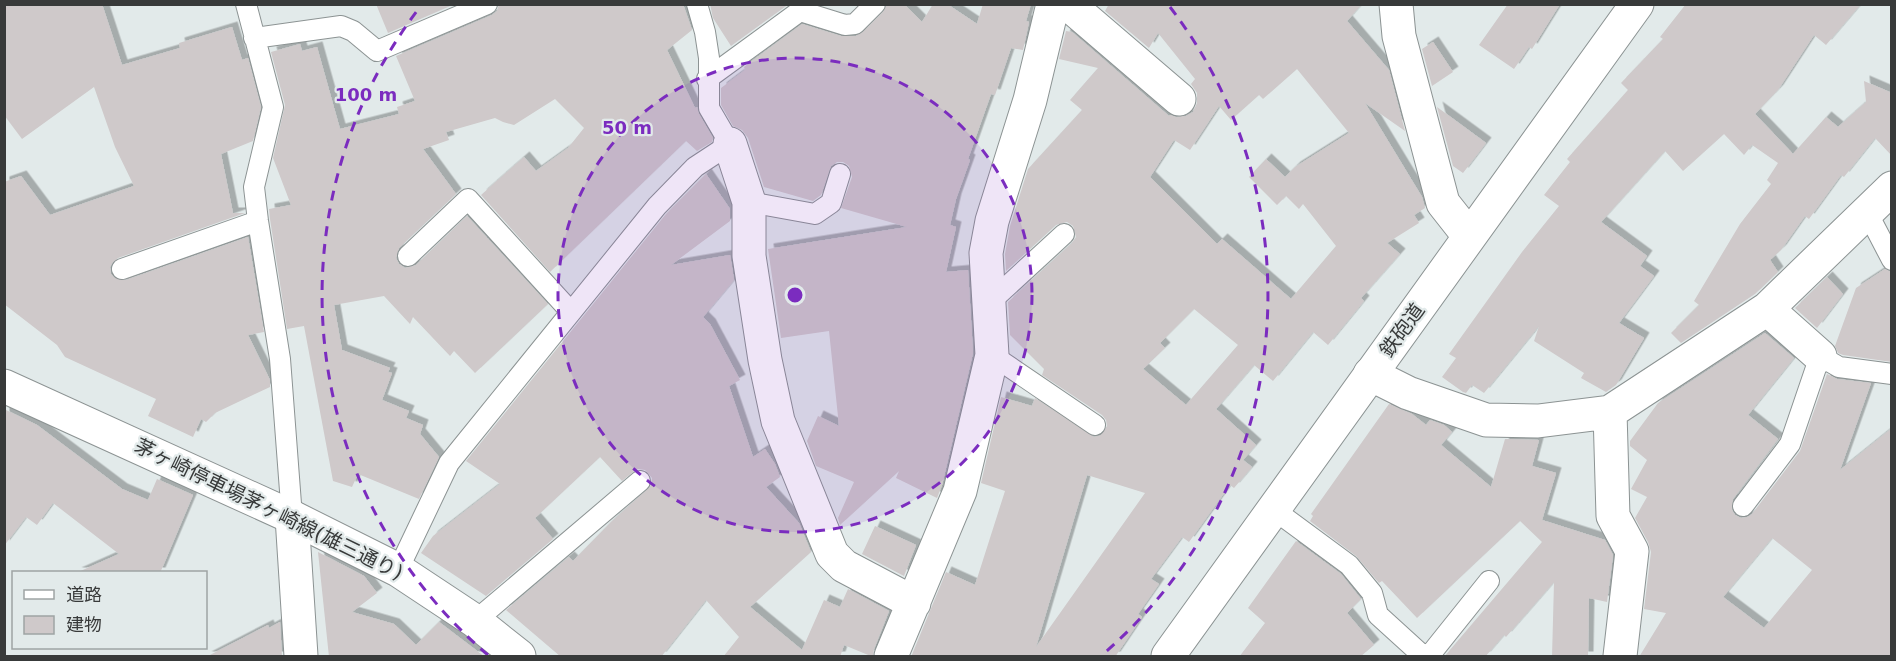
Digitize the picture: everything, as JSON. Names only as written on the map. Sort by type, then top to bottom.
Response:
[{"type":"street","points":[[891,657],[960,491],[992,355],[986,253],[992,221],[1030,100],[1053,4]]},
{"type":"street","points":[[1068,4],[1179,99]]},
{"type":"street","points":[[1396,4],[1399,36],[1443,203],[1468,236]]},
{"type":"street","name":"鉄砲道","points":[[1168,657],[1468,236],[1637,4]]},
{"type":"street","points":[[730,144],[749,202],[749,256],[765,360],[778,421],[832,554],[844,566],[914,603]]},
{"type":"street","points":[[1370,374],[1408,393],[1486,420],[1538,422],[1610,412],[1767,309],[1892,188]]},
{"type":"street","points":[[1767,309],[1820,356]]},
{"type":"street","name":"茅ヶ崎停車場茅ヶ崎線(雄三通り)","points":[[4,386],[292,517],[398,570],[475,621],[519,657]]},
{"type":"street","points":[[1610,412],[1613,516],[1632,551],[1620,657]]},
{"type":"street","points":[[292,517],[301,657]]},
{"type":"lane","points":[[246,4],[273,107],[254,187],[280,358],[292,517]]},
{"type":"lane","points":[[254,38],[341,26],[353,31],[377,51],[488,4]]},
{"type":"lane","points":[[398,570],[449,462],[657,206],[695,167],[730,144],[709,108],[708,49],[697,4]]},
{"type":"lane","points":[[707,79],[800,11],[845,25],[855,24],[874,4]]},
{"type":"lane","points":[[749,202],[815,214],[831,203],[840,174]]},
{"type":"lane","points":[[408,256],[468,199],[571,312]]},
{"type":"lane","points":[[1867,212],[1892,260]]},
{"type":"lane","points":[[122,269],[258,221]]},
{"type":"lane","points":[[988,304],[1064,234]]},
{"type":"lane","points":[[992,355],[1095,425]]},
{"type":"lane","points":[[1743,506],[1790,444],[1820,356],[1839,367],[1892,374]]},
{"type":"lane","points":[[475,621],[640,481]]},
{"type":"lane","points":[[1273,509],[1349,565],[1372,594],[1378,615],[1423,657]]},
{"type":"lane","points":[[1430,657],[1489,581]]},
{"type":"building","points":[[4,4],[102,4],[122,65],[180,48],[179,43],[232,27],[242,60],[248,58],[261,107],[253,141],[221,154],[233,213],[245,213],[118,258],[110,267],[111,274],[115,278],[126,280],[248,237],[264,332],[248,335],[270,380],[270,387],[215,413],[206,422],[201,419],[193,437],[148,416],[156,399],[65,357],[57,345],[4,304],[4,182],[21,176],[50,215],[134,186],[115,147],[94,87],[22,139],[4,115]]},
{"type":"building","points":[[376,4],[455,4],[388,33]]},
{"type":"building","points":[[499,4],[683,4],[692,30],[667,50],[695,108],[697,107],[713,138],[712,142],[697,151],[686,141],[550,272],[481,195],[524,157],[536,171],[568,148],[584,128],[555,99],[514,125],[495,118],[446,132],[449,140],[423,149],[456,194],[399,248],[396,258],[399,264],[405,268],[416,265],[467,216],[548,304],[475,373],[454,351],[450,356],[413,317],[410,324],[384,296],[334,305],[342,350],[390,368],[388,372],[392,373],[382,400],[409,411],[406,418],[423,425],[420,434],[439,457],[419,499],[358,474],[352,487],[333,481],[304,326],[287,329],[270,219],[269,209],[291,205],[273,158],[285,105],[271,52],[300,44],[302,51],[317,47],[340,129],[399,114],[397,107],[415,101],[396,56],[492,15],[497,11]]},
{"type":"building","points":[[710,4],[789,4],[731,46],[713,18]]},
{"type":"building","points":[[887,4],[904,4],[922,22],[933,4],[947,4],[977,24],[983,4],[1031,4],[1026,21],[1029,22],[1023,50],[1011,48],[995,95],[991,94],[968,159],[970,160],[956,199],[950,225],[956,227],[946,272],[968,270],[973,353],[942,485],[937,498],[896,478],[899,471],[840,525],[838,518],[854,482],[816,466],[807,441],[818,416],[839,426],[829,331],[781,338],[768,249],[907,227],[841,208],[852,177],[849,166],[843,162],[837,162],[831,166],[821,195],[813,201],[764,187],[748,138],[742,130],[733,126],[721,105],[721,88],[745,70],[744,67],[802,24],[841,36],[856,36],[883,12]]},
{"type":"building","points":[[1109,4],[1362,4],[1347,21],[1389,70],[1405,131],[1365,103],[1422,197],[1425,208],[1414,215],[1419,223],[1387,243],[1400,254],[1361,298],[1364,301],[1328,345],[1313,332],[1273,381],[1254,365],[1216,409],[1256,445],[1243,460],[1252,467],[1234,488],[1230,485],[1189,542],[1182,537],[1151,579],[1159,584],[1138,614],[1142,617],[1115,657],[911,657],[946,572],[975,585],[1005,491],[981,483],[1001,397],[1032,406],[1035,398],[1094,437],[1101,435],[1107,426],[1102,415],[1042,375],[1044,369],[1010,335],[1008,302],[1072,243],[1076,237],[1073,226],[1067,222],[1056,225],[1006,271],[1005,254],[1010,226],[1028,169],[1082,110],[1070,100],[1098,68],[1059,59],[1066,31],[1072,32],[1169,116],[1186,116],[1193,112],[1197,103],[1197,93],[1191,84],[1195,79],[1158,33],[1149,48],[1105,11]],"holes":[[[1297,69],[1349,133],[1295,167],[1285,177],[1266,159],[1249,177],[1277,205],[1286,196],[1299,209],[1303,204],[1336,246],[1291,299],[1222,239],[1217,244],[1150,177],[1174,140],[1190,150],[1219,106],[1231,120],[1259,95],[1263,99]],[[1194,309],[1238,345],[1186,405],[1143,369],[1165,348],[1160,343]],[[1087,475],[1145,493],[1036,647]]]},
{"type":"building","points":[[1508,4],[1560,4],[1532,49],[1529,47],[1514,69],[1479,45]]},
{"type":"building","points":[[1686,4],[1861,4],[1826,45],[1814,35],[1778,90],[1755,114],[1793,154],[1826,117],[1838,127],[1866,102],[1864,81],[1892,93],[1892,156],[1875,138],[1844,177],[1841,175],[1809,219],[1805,216],[1781,250],[1770,260],[1778,272],[1755,294],[1681,343],[1671,333],[1699,305],[1694,301],[1740,224],[1771,184],[1767,180],[1778,163],[1752,145],[1744,155],[1724,134],[1683,171],[1665,151],[1601,222],[1647,256],[1640,266],[1654,276],[1619,323],[1644,338],[1616,385],[1606,392],[1581,378],[1584,373],[1534,341],[1539,326],[1484,393],[1472,385],[1466,393],[1463,392],[1442,377],[1456,358],[1449,354],[1522,252],[1559,206],[1544,195],[1570,162],[1567,159],[1628,90],[1621,83],[1663,39],[1660,37]]},
{"type":"building","points":[[1433,42],[1453,72],[1432,86],[1422,49]]},
{"type":"building","points":[[1437,107],[1486,143],[1463,173],[1453,166]]},
{"type":"building","points":[[706,174],[730,209],[730,221],[671,265],[730,255],[734,280],[703,317],[710,324],[740,380],[729,386],[753,457],[765,449],[780,477],[766,487],[799,523],[811,552],[750,607],[802,650],[824,600],[840,607],[848,589],[889,611],[873,657],[844,645],[840,657],[723,657],[739,637],[706,600],[661,657],[561,657],[506,610],[569,557],[573,561],[651,486],[652,478],[645,470],[638,469],[622,481],[600,457],[535,518],[553,539],[486,596],[421,553],[433,536],[500,484],[466,461],[666,214]]},
{"type":"building","points":[[1885,269],[1892,272],[1892,362],[1838,353],[1835,346],[1856,288]]},
{"type":"building","points":[[1827,277],[1843,294],[1817,328],[1795,308]]},
{"type":"building","points":[[1765,333],[1794,358],[1748,415],[1778,439],[1733,499],[1732,510],[1741,518],[1752,514],[1800,451],[1827,374],[1837,379],[1871,383],[1840,470],[1892,428],[1892,657],[1639,657],[1666,613],[1644,609],[1651,552],[1635,518],[1647,497],[1631,489],[1647,460],[1630,446],[1630,441],[1658,403]],"holes":[[[1772,538],[1812,570],[1764,628],[1723,597]]]},
{"type":"building","points":[[1389,404],[1412,414],[1426,425],[1430,420],[1444,425],[1452,432],[1441,445],[1491,487],[1505,439],[1539,440],[1532,466],[1556,473],[1542,520],[1605,540],[1613,555],[1607,602],[1589,598],[1588,657],[1552,657],[1554,582],[1506,637],[1504,635],[1485,657],[1444,657],[1542,542],[1520,521],[1417,618],[1382,581],[1379,583],[1356,556],[1310,521],[1313,516],[1311,514]]},
{"type":"building","points":[[4,409],[37,425],[122,489],[148,500],[157,479],[193,495],[161,571],[81,571],[119,554],[53,503],[37,525],[26,517],[4,546]]},
{"type":"building","points":[[875,526],[916,545],[904,576],[862,554]]},
{"type":"building","points":[[1296,541],[1341,574],[1361,599],[1347,613],[1374,645],[1360,657],[1239,657],[1265,623],[1248,608]]},
{"type":"building","points":[[318,552],[364,576],[377,593],[352,612],[394,624],[416,645],[439,622],[485,657],[329,657]]},
{"type":"building","points":[[280,622],[282,657],[206,657],[268,625],[269,628]]}]
